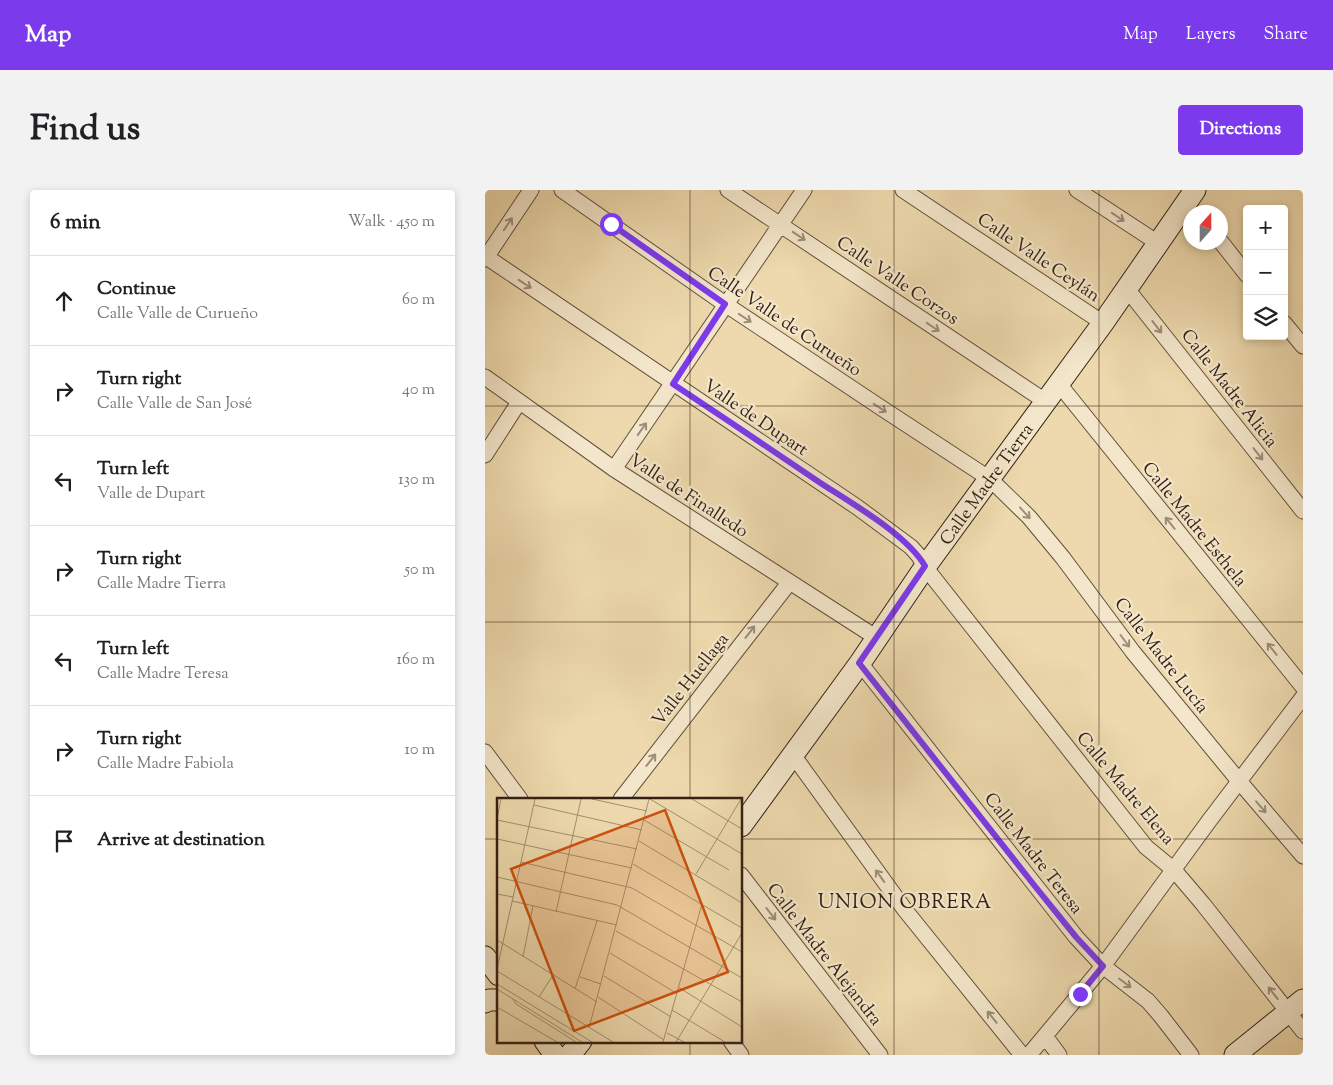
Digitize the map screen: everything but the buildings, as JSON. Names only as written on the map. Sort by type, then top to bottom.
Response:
[{"type":"street","points":[[485,257],[531,190]]},
{"type":"street","name":"Calle Valle de Curueño","points":[[562,190],[725,304],[991,478]]},
{"type":"street","name":"Calle Valle Corzos","points":[[728,190],[1045,401]]},
{"type":"street","points":[[615,469],[804,190]]},
{"type":"street","name":"Calle Valle Ceylán","points":[[903,190],[1103,323]]},
{"type":"street","points":[[1077,190],[1158,244]]},
{"type":"street","name":"Calle Madre Tierra","points":[[743,823],[877,638],[925,566],[991,478],[1158,244],[1193,201]]},
{"type":"street","points":[[1227,250],[1243,270]]},
{"type":"street","name":"Valle de Dupart","points":[[485,257],[892,532],[911,547],[925,566]]},
{"type":"street","name":"Calle Madre Alicia","points":[[1127,289],[1303,511]]},
{"type":"street","points":[[1288,327],[1303,346]]},
{"type":"street","name":"Valle de Finalledo","points":[[485,377],[615,469],[877,638]]},
{"type":"street","name":"Calle Madre Esthela","points":[[1059,384],[1303,687]]},
{"type":"street","points":[[485,455],[519,402]]},
{"type":"street","name":"Calle Madre Lucía","points":[[991,478],[1029,517],[1058,552],[1133,652],[1303,856]]},
{"type":"street","name":"Calle Madre Elena","points":[[925,566],[1146,847],[1174,870],[1222,927],[1295,1006],[1303,1031]]},
{"type":"street","name":"Valle Huellaga","points":[[622,798],[789,583]]},
{"type":"street","name":"Calle Madre Teresa","points":[[859,663],[1076,937],[1103,966],[1148,1000],[1191,1055]]},
{"type":"street","points":[[1029,1055],[1103,966],[1303,697]]},
{"type":"street","points":[[486,755],[519,798]]},
{"type":"street","points":[[793,755],[905,910],[1022,1055]]},
{"type":"street","name":"Calle Madre Alejandra","points":[[743,878],[879,1055]]},
{"type":"street","points":[[485,957],[497,972]]},
{"type":"street","points":[[1235,1055],[1295,1006]]},
{"type":"street","points":[[1045,1036],[1059,1055]]},
{"type":"street","points":[[546,1042],[555,1055]]},
{"type":"street","points":[[570,1055],[580,1042]]},
{"type":"street","points":[[732,1042],[741,1055]]},
{"type":"district","name":"UNION OBRERA","points":[[905,901]]},
{"type":"route","points":[[611,224],[725,304],[673,384],[857,507],[911,547],[919,556],[925,566],[859,663],[1034,885],[1076,937],[1103,966],[1080,994]]}]
